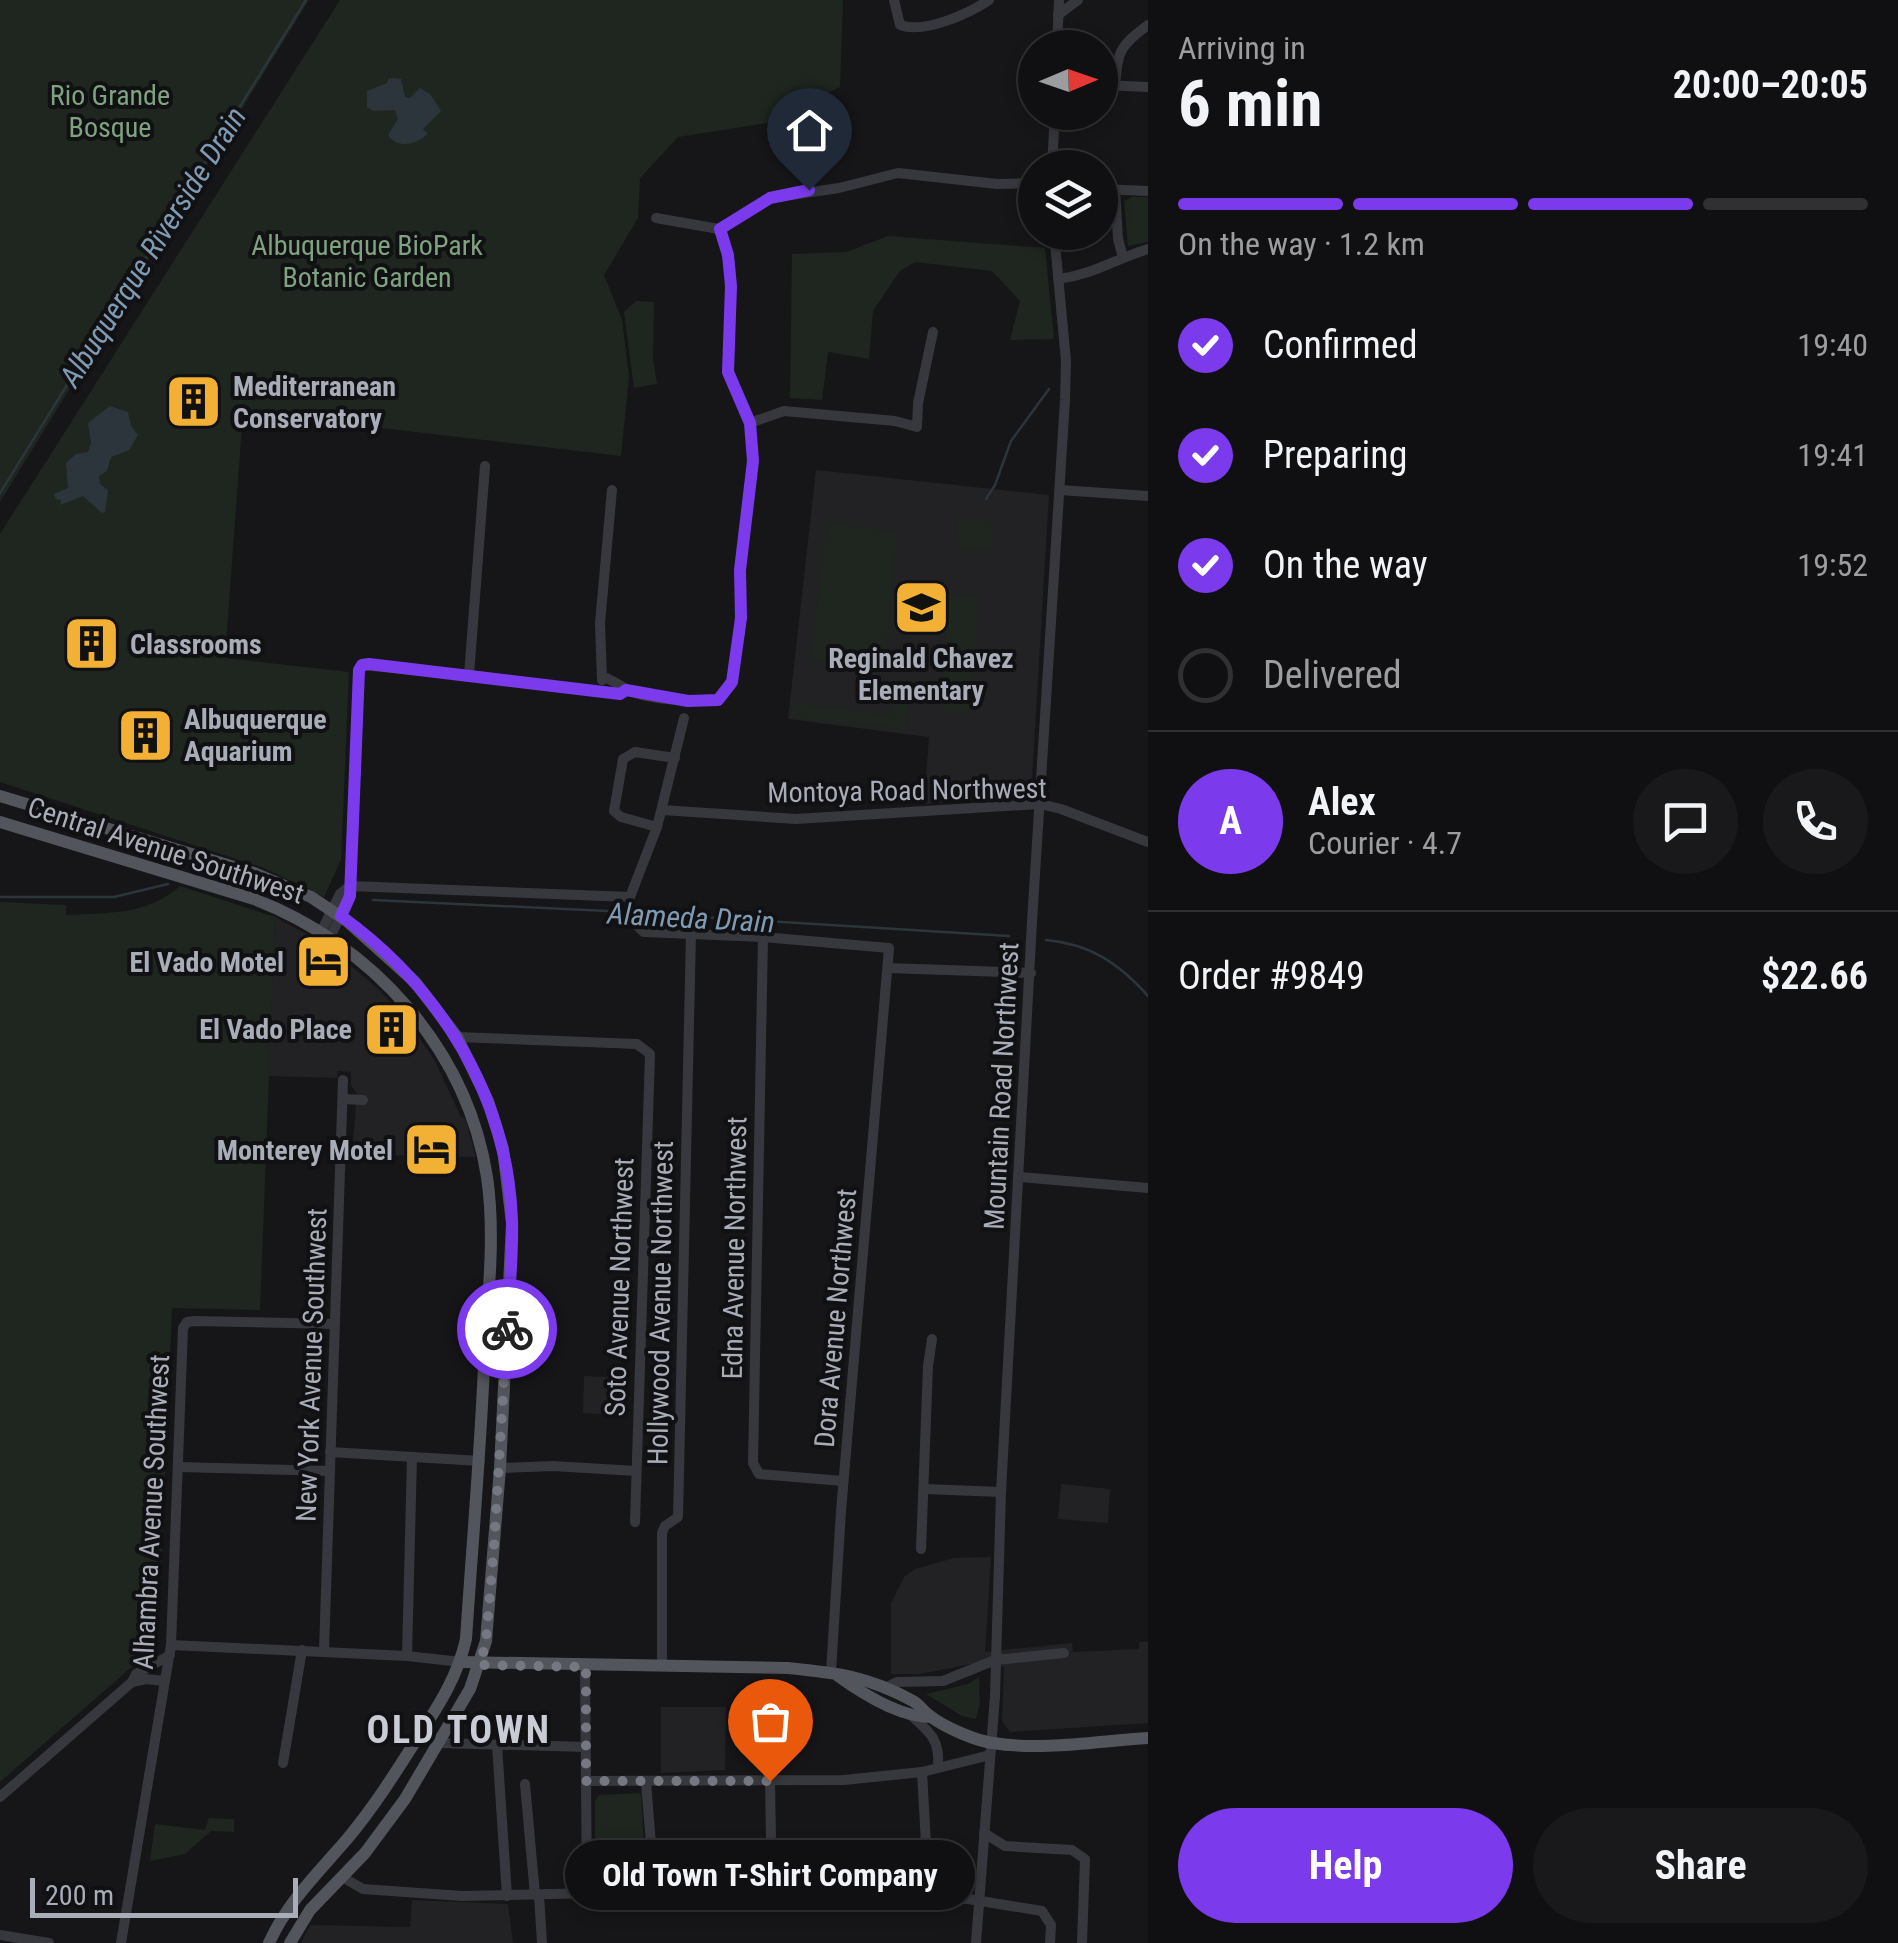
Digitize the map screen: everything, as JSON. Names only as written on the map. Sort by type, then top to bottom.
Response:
[{"type":"main road","points":[[0,796],[254,872],[310,897],[336,914],[415,982],[457,1036],[496,1127],[512,1223],[500,1468],[486,1641],[480,1665],[440,1744],[406,1799],[365,1853],[310,1910],[290,1943]]},
{"type":"main road","name":"Central Avenue Southwest","points":[[0,822],[254,899],[326,935],[384,981],[424,1027],[454,1077],[479,1142],[491,1224],[480,1461],[461,1662],[446,1694],[388,1783],[358,1826],[295,1896],[269,1943]]},
{"type":"main road","points":[[461,1662],[834,1673],[862,1677],[887,1687],[990,1749],[1148,1738]]},
{"type":"main road","points":[[834,1673],[857,1690],[913,1717],[930,1716]]},
{"type":"street","points":[[894,0],[900,26],[922,28],[989,0]]},
{"type":"street","points":[[1058,30],[1059,0]]},
{"type":"street","points":[[1058,15],[1078,0]]},
{"type":"street","points":[[1118,53],[1124,43],[1148,26]]},
{"type":"street","points":[[1118,86],[1148,87]]},
{"type":"street","points":[[656,218],[720,229],[770,198],[839,188],[898,173],[1018,183]]},
{"type":"street","points":[[1118,190],[1148,191]]},
{"type":"street","points":[[350,886],[362,665],[620,694],[626,690],[688,701],[718,700],[732,682],[753,461],[750,423],[728,372],[731,286],[720,229]]},
{"type":"street","points":[[1118,239],[1124,256]]},
{"type":"street","points":[[1058,279],[1085,276],[1124,256],[1148,249]]},
{"type":"street","name":"Mountain Road Northwest","points":[[976,1943],[996,1660],[1001,1492],[1030,953],[1060,490],[1066,361],[1056,250]]},
{"type":"street","points":[[750,423],[784,411],[895,421],[918,427],[918,403],[933,332]]},
{"type":"street","points":[[469,675],[486,466]]},
{"type":"street","points":[[597,690],[602,676],[600,623],[612,490]]},
{"type":"street","points":[[1060,490],[1148,496]]},
{"type":"street","points":[[602,676],[622,683],[626,690]]},
{"type":"street","points":[[684,718],[662,810],[630,900],[630,920],[644,932],[889,948],[888,968],[1031,972]]},
{"type":"street","points":[[657,826],[621,817],[614,811],[624,759],[635,752],[675,758]]},
{"type":"street","name":"Montoya Road Northwest","points":[[662,810],[796,819],[1040,804],[1148,842]]},
{"type":"street","points":[[326,935],[340,894],[350,886],[630,900]]},
{"type":"street","name":"Hollywood Avenue Northwest","points":[[662,1666],[662,1533],[678,1516],[691,933]]},
{"type":"street","name":"Edna Avenue Northwest","points":[[763,937],[752,1463],[759,1474],[844,1481]]},
{"type":"street","name":"Dora Avenue Northwest","points":[[834,1673],[844,1481],[888,968]]},
{"type":"street","name":"Soto Avenue Northwest","points":[[457,1036],[637,1044],[650,1054],[635,1522]]},
{"type":"street","name":"New York Avenue Southwest","points":[[324,1651],[343,1080]]},
{"type":"street","points":[[342,1100],[363,1100]]},
{"type":"street","points":[[1020,1176],[1148,1188]]},
{"type":"street","name":"Alhambra Avenue Southwest","points":[[121,1943],[170,1650],[182,1332],[188,1322],[335,1324]]},
{"type":"street","points":[[921,1549],[932,1339]]},
{"type":"street","points":[[330,1452],[480,1461]]},
{"type":"street","points":[[406,1656],[412,1457]]},
{"type":"street","points":[[500,1468],[553,1466],[636,1471]]},
{"type":"street","points":[[179,1467],[330,1472]]},
{"type":"street","points":[[925,1488],[1001,1492]]},
{"type":"street","points":[[0,1797],[132,1682],[136,1674],[170,1650],[302,1650],[461,1662]]},
{"type":"street","points":[[283,1763],[302,1650]]},
{"type":"street","points":[[887,1687],[896,1682],[942,1682],[996,1660],[1064,1654]]},
{"type":"street","points":[[586,1667],[587,1894]]},
{"type":"street","points":[[132,1682],[146,1678],[164,1680]]},
{"type":"street","points":[[913,1717],[934,1736],[940,1748],[938,1766]]},
{"type":"street","points":[[440,1744],[586,1747]]},
{"type":"street","points":[[497,1745],[507,1896]]},
{"type":"street","points":[[586,1781],[844,1780],[922,1772],[990,1749]]},
{"type":"street","points":[[922,1772],[930,1897]]},
{"type":"street","points":[[770,1781],[772,1895]]},
{"type":"street","points":[[646,1782],[656,1894]]},
{"type":"street","points":[[524,1784],[542,1943]]},
{"type":"street","points":[[984,1833],[1004,1846],[1072,1850],[1085,1859],[1082,1943]]},
{"type":"street","points":[[342,1877],[363,1890],[507,1896],[656,1894],[979,1900],[1042,1911],[1051,1925],[1050,1943]]},
{"type":"street","points":[[0,1935],[49,1943]]},
{"type":"shaded area","points":[[389,78],[401,79],[405,97],[410,98],[420,88],[430,94],[441,111],[423,129],[428,134],[408,144],[397,143],[388,135],[398,119],[395,110],[373,111],[367,107],[367,91],[387,83]]},
{"type":"shaded area","points":[[110,406],[128,412],[138,435],[129,450],[111,457],[107,471],[99,476],[100,484],[108,490],[105,512],[83,496],[60,505],[61,500],[54,494],[68,488],[66,463],[76,454],[88,452],[88,423]]},
{"type":"shaded area","name":"Reginald Chavez Elementary","points":[[816,470],[1049,495],[1031,796],[924,804],[929,737],[788,719]]},
{"type":"shaded area","points":[[275,917],[339,956],[405,1017],[435,1061],[461,1117],[465,1118],[476,1157],[352,1154],[357,1093],[351,1086],[351,1072],[338,1071],[337,1078],[268,1076]]},
{"type":"shaded area","points":[[584,1376],[621,1378],[620,1415],[583,1413]]},
{"type":"shaded area","points":[[1061,1484],[1110,1489],[1108,1523],[1058,1519]]},
{"type":"shaded area","points":[[991,1557],[985,1652],[1072,1643],[1073,1652],[1139,1649],[1139,1642],[1148,1642],[1148,1723],[1010,1732],[1002,1721],[1004,1667],[976,1663],[921,1674],[891,1674],[891,1603],[904,1577],[915,1569],[954,1558]]},
{"type":"shaded area","points":[[661,1707],[726,1707],[725,1770],[661,1773]]},
{"type":"shaded area","points":[[412,1900],[508,1904],[513,1943],[301,1943],[310,1925],[410,1927]]},
{"type":"green space","name":"Rio Grande Bosque","points":[[0,0],[309,0],[0,502]]},
{"type":"green space","name":"Albuquerque BioPark Botanic Garden","points":[[340,0],[843,0],[840,87],[768,123],[678,137],[640,178],[638,218],[604,275],[622,320],[629,377],[621,456],[243,412],[225,658],[349,672],[341,860],[324,897],[264,868],[0,782],[0,534]]},
{"type":"green space","points":[[1148,197],[1148,242],[1128,246],[1124,201]]},
{"type":"green space","points":[[888,236],[1045,250],[1054,339],[1010,340],[1020,301],[992,271],[915,262],[900,271],[873,311],[869,359],[828,352],[822,400],[790,398],[792,254],[846,252]]},
{"type":"green space","points":[[636,301],[654,302],[653,358],[657,384],[634,388],[624,312]]},
{"type":"green space","points":[[958,519],[992,521],[991,549],[961,551],[957,547]]},
{"type":"green space","points":[[827,522],[897,532],[884,671],[811,661]]},
{"type":"green space","points":[[948,594],[978,595],[975,656],[945,654]]},
{"type":"green space","points":[[944,670],[974,672],[972,712],[942,711]]},
{"type":"green space","points":[[894,692],[908,693],[906,729],[791,718],[793,703],[892,715]]},
{"type":"green space","points":[[180,886],[275,917],[260,1310],[172,1308],[158,1644],[0,1782],[0,902],[66,905],[66,915],[112,913],[154,902]]},
{"type":"green space","points":[[979,1677],[976,1719],[962,1716],[926,1694],[968,1684]]},
{"type":"green space","points":[[641,1793],[646,1878],[604,1881],[595,1873],[595,1801],[599,1795]]},
{"type":"green space","points":[[209,1818],[234,1819],[234,1832],[211,1831],[185,1854],[150,1861],[155,1824],[205,1830]]},
{"type":"waterway","name":"Albuquerque Riverside Drain","points":[[0,493],[306,0]]},
{"type":"waterway","points":[[986,499],[1011,441],[1049,389]]},
{"type":"waterway","name":"Alameda Drain","points":[[0,897],[114,897],[168,884]]},
{"type":"waterway","name":"Alameda Drain","points":[[373,900],[628,912]]},
{"type":"waterway","name":"Alameda Drain","points":[[636,913],[1009,936]]},
{"type":"waterway","name":"Alameda Drain","points":[[1046,940],[1103,957],[1148,996]]},
{"type":"way so far","points":[[507,1329],[494,1546],[486,1641],[480,1665],[586,1667],[586,1781],[770,1781]]},
{"type":"place","name":"Mediterranean Conservatory","points":[[194,402]]},
{"type":"place","name":"Reginald Chavez Elementary","points":[[921,607]]},
{"type":"place","name":"Classrooms","points":[[91,644]]},
{"type":"place","name":"Albuquerque Aquarium","points":[[145,735]]},
{"type":"place","name":"El Vado Motel","points":[[323,962]]},
{"type":"place","name":"El Vado Place","points":[[391,1029]]},
{"type":"place","name":"Monterey Motel","points":[[432,1150]]},
{"type":"place","name":"Old Town T-Shirt Company","points":[[770,1781]]},
{"type":"district","name":"OLD TOWN","points":[[459,1730]]},
{"type":"route","points":[[507,1329],[510,1195],[488,1101],[468,1056],[438,1010],[415,982],[341,916],[350,896],[359,670],[369,664],[620,694],[626,690],[688,701],[718,700],[732,682],[753,461],[750,423],[728,372],[731,286],[720,229],[770,198],[809,190]]}]
